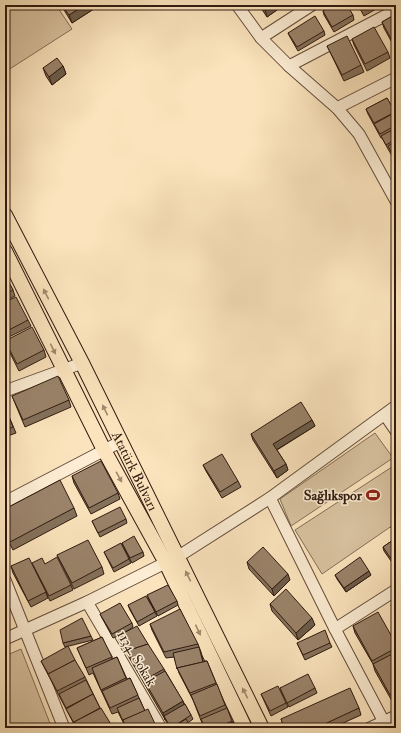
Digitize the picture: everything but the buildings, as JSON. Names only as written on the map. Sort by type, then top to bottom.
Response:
[{"type":"main road","name":"Atatürk Bulvarı","points":[[5,215],[82,363],[120,442],[173,560],[245,728]]},
{"type":"main road","name":"Atatürk Bulvarı","points":[[5,251],[104,450],[173,560],[262,728]]},
{"type":"street","points":[[237,5],[261,38],[289,66],[337,108],[359,134],[395,198]]},
{"type":"street","points":[[261,38],[312,5]]},
{"type":"street","points":[[289,66],[396,10]]},
{"type":"street","points":[[337,108],[396,78]]},
{"type":"street","points":[[5,391],[82,363]]},
{"type":"street","points":[[5,639],[87,602],[173,560],[270,498],[396,406]]},
{"type":"street","points":[[385,415],[396,431]]},
{"type":"street","points":[[5,502],[120,442]]},
{"type":"street","points":[[270,498],[335,629],[384,722]]},
{"type":"street","points":[[5,580],[60,726]]},
{"type":"street","points":[[335,629],[396,590]]},
{"type":"street","name":"1134. Sokak","points":[[87,602],[161,728]]},
{"type":"street","points":[[370,728],[396,716]]},
{"type":"shaded area","points":[[9,5],[56,5],[72,29],[5,72],[5,7]]},
{"type":"shaded area","points":[[375,433],[393,458],[291,526],[280,499]]},
{"type":"shaded area","name":"Sağlıkspor","points":[[395,465],[396,523],[322,574],[295,530]]},
{"type":"shaded area","points":[[21,649],[51,726],[46,728],[5,728],[5,656]]},
{"type":"place","name":"Sağlıkspor","points":[[373,495]]}]
